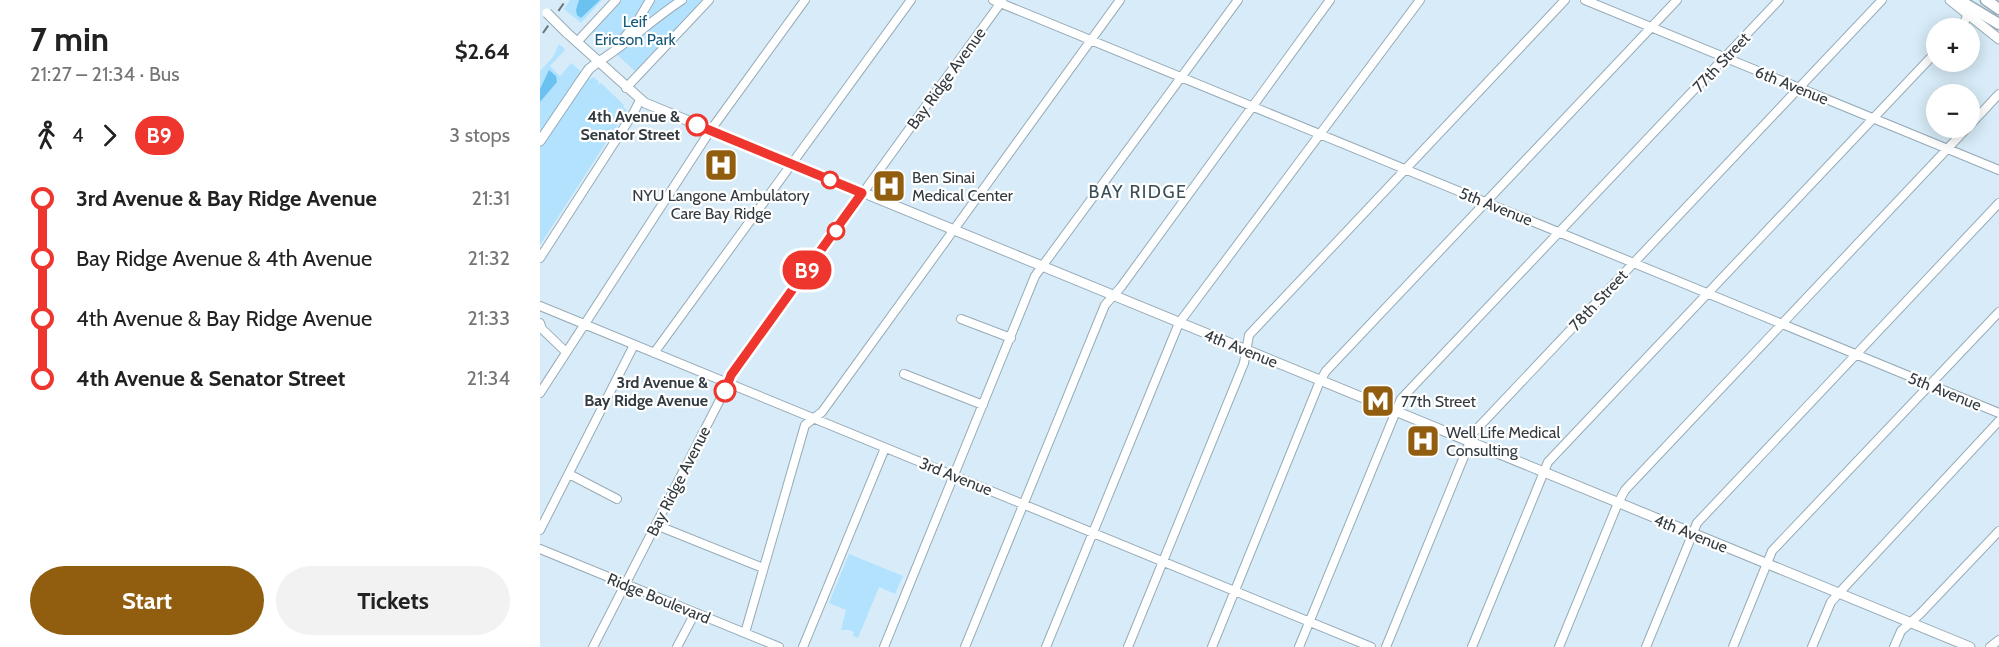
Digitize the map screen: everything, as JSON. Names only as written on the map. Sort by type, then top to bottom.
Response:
[{"type":"highway","points":[[1986,0],[1999,9]]},
{"type":"highway","points":[[1966,5],[1999,24]]},
{"type":"main road","points":[[1950,0],[1966,5],[1999,39]]},
{"type":"main road","name":"4th Avenue","points":[[543,10],[640,100],[710,131],[1970,647]]},
{"type":"main road","points":[[540,141],[589,69],[598,62]]},
{"type":"street","points":[[577,42],[616,0]]},
{"type":"street","points":[[609,55],[636,22],[650,0]]},
{"type":"street","points":[[598,62],[682,0]]},
{"type":"street","points":[[626,88],[709,0]]},
{"type":"street","points":[[540,393],[710,131],[805,0]]},
{"type":"street","points":[[654,353],[911,0]]},
{"type":"street","points":[[745,633],[805,425],[822,412],[1120,0]]},
{"type":"street","points":[[884,647],[1035,276],[1238,0]]},
{"type":"street","points":[[965,647],[1105,305],[1330,0]]},
{"type":"street","points":[[1046,647],[1179,323],[1420,0]]},
{"type":"street","points":[[1128,647],[1244,363],[1249,335],[1566,0]]},
{"type":"street","name":"6th Avenue","points":[[1585,0],[1999,170]]},
{"type":"street","points":[[1212,647],[1326,371],[1484,201],[1677,0]]},
{"type":"street","name":"77th Street","points":[[1299,647],[1401,399],[1779,0]]},
{"type":"street","name":"78th Street","points":[[1386,647],[1474,432],[1882,0]]},
{"type":"street","name":"5th Avenue","points":[[999,1],[1999,412]]},
{"type":"street","name":"Bay Ridge Avenue","points":[[593,647],[731,375],[999,1]]},
{"type":"street","points":[[1472,647],[1548,462],[1926,63]]},
{"type":"street","points":[[1980,114],[1999,94]]},
{"type":"street","points":[[540,258],[640,100]]},
{"type":"street","points":[[1559,647],[1625,490],[1957,138]]},
{"type":"street","points":[[1646,647],[1697,523],[1999,203]]},
{"type":"street","name":"3rd Avenue","points":[[540,306],[1371,647]]},
{"type":"street","points":[[1733,647],[1773,551],[1999,312]]},
{"type":"street","points":[[961,319],[1011,338]]},
{"type":"street","points":[[540,323],[542,329],[566,352]]},
{"type":"street","points":[[540,530],[634,345]]},
{"type":"street","points":[[904,374],[983,405]]},
{"type":"street","points":[[1812,647],[1831,602],[1999,422]]},
{"type":"street","points":[[803,647],[885,447]]},
{"type":"street","points":[[568,474],[617,500]]},
{"type":"street","points":[[656,525],[763,568]]},
{"type":"street","points":[[1894,647],[1901,631],[1999,531]]},
{"type":"street","name":"Ridge Boulevard","points":[[540,549],[779,647]]},
{"type":"street","points":[[677,647],[695,613]]},
{"type":"street","points":[[1990,647],[1999,640]]},
{"type":"green space","points":[[570,0],[602,0],[581,23],[564,9]]},
{"type":"green space","name":"Leif Ericson Park","points":[[622,0],[703,0],[636,72],[592,32]]},
{"type":"green space","name":"Leif Ericson Park","points":[[559,44],[565,49],[550,66],[560,76],[571,63],[590,79],[594,77],[599,82],[597,85],[601,83],[627,110],[540,245],[540,71],[553,57]]},
{"type":"green space","points":[[849,554],[903,576],[895,594],[879,587],[858,638],[853,636],[854,632],[841,630],[846,610],[829,603]]},
{"type":"shaded area","points":[[579,0],[600,0],[581,18],[577,15],[576,10]]},
{"type":"shaded area","points":[[549,70],[556,76],[557,82],[540,102],[540,89]]},
{"type":"railway","points":[[543,33],[566,0]]},
{"type":"bus line","name":"B9","points":[[697,125],[862,193],[731,375],[725,391]]},
{"type":"place","name":"4th Avenue & Senator Street","points":[[697,125]]},
{"type":"place","name":"NYU Langone Ambulatory Care Bay Ridge","points":[[721,165]]},
{"type":"place","name":"Ben Sinai Medical Center","points":[[889,186]]},
{"type":"place","name":"3rd Avenue & Bay Ridge Avenue","points":[[725,391]]},
{"type":"place","name":"77th Street","points":[[1378,401]]},
{"type":"place","name":"Well Life Medical Consulting","points":[[1423,441]]},
{"type":"district","name":"BAY RIDGE","points":[[1138,192]]}]
